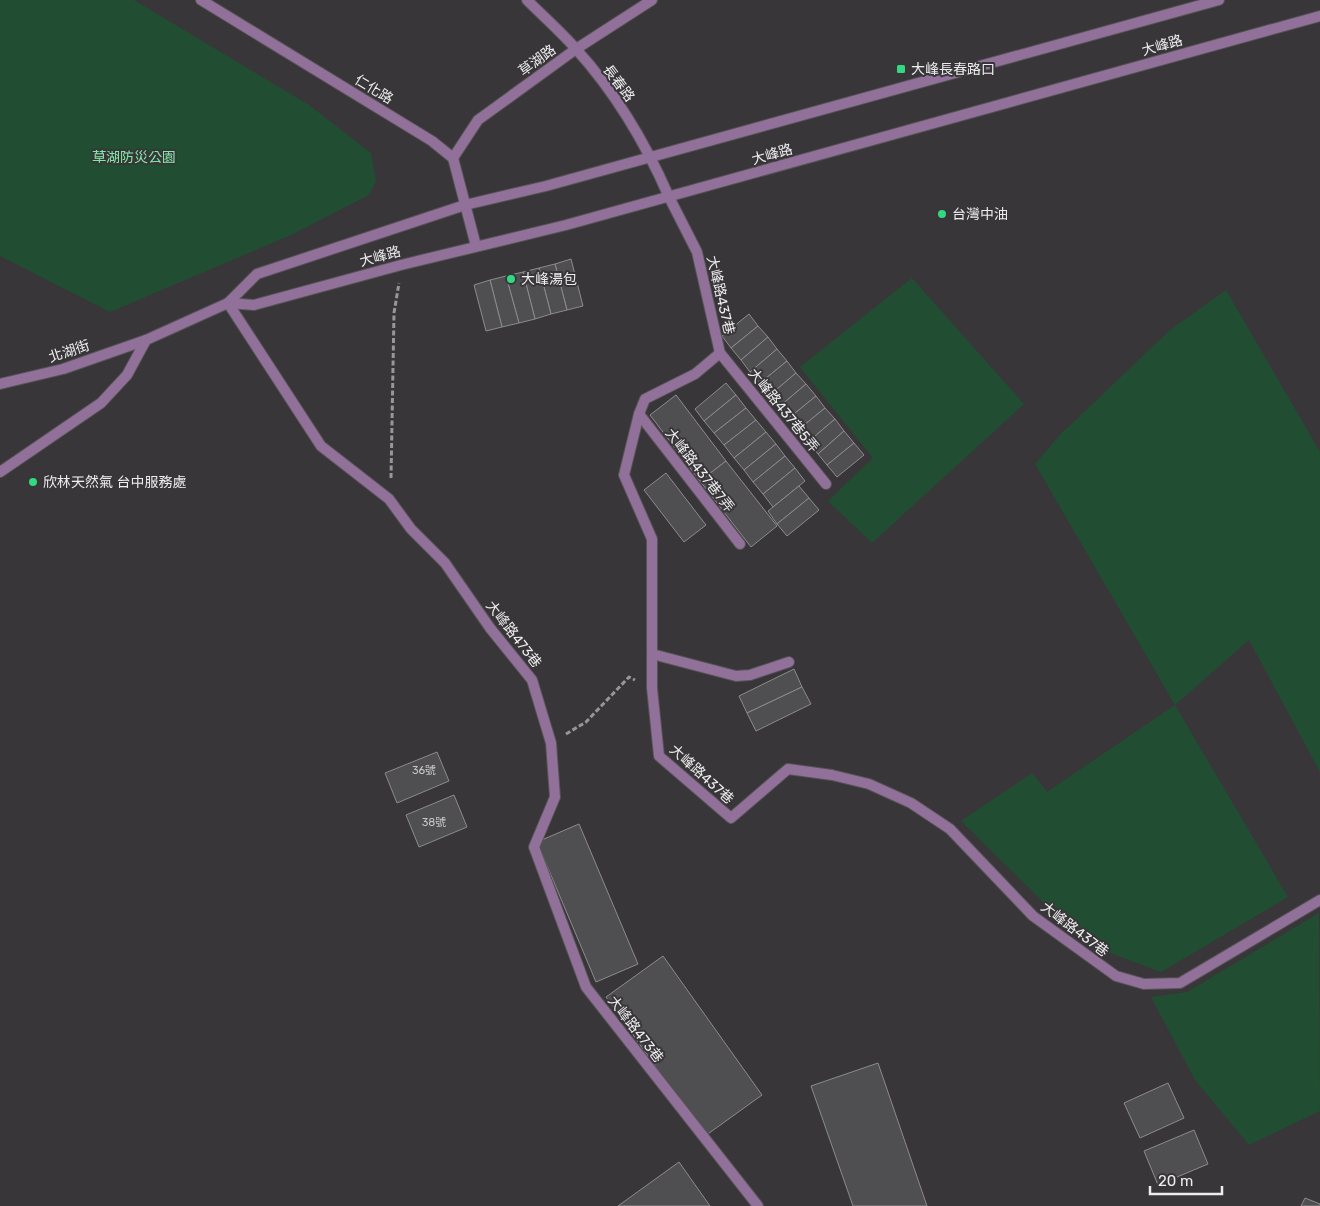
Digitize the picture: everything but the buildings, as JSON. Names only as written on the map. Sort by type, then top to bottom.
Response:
[{"type":"street","name":"仁化路","points":[[201,0],[432,141],[453,158]]},
{"type":"street","name":"長春路","points":[[527,0],[576,49],[622,110],[652,157],[669,197]]},
{"type":"street","name":"草湖路","points":[[453,158],[478,120],[576,49],[652,0]]},
{"type":"street","name":"大峰路","points":[[146,340],[228,303],[257,274],[465,205],[546,186],[1220,0]]},
{"type":"street","name":"大峰路","points":[[228,303],[254,305],[476,246],[566,225],[1320,16]]},
{"type":"street","points":[[453,158],[476,246]]},
{"type":"street","name":"大峰路437巷","points":[[669,197],[697,252],[720,353],[695,374],[645,399],[639,414],[624,475],[652,539],[652,688],[659,756],[731,818],[788,769],[832,775],[869,784],[911,802],[950,829],[1033,916],[1116,976],[1144,984],[1180,983],[1320,900]]},
{"type":"street","name":"大峰路473巷","points":[[228,303],[321,446],[389,499],[411,529],[445,563],[490,628],[532,680],[550,743],[555,797],[534,847],[586,987],[758,1206]]},
{"type":"street","points":[[0,472],[101,403],[127,375],[146,340]]},
{"type":"street","name":"北湖街","points":[[0,384],[63,369],[146,340]]},
{"type":"street","name":"大峰路437巷5弄","points":[[720,353],[826,484]]},
{"type":"street","name":"大峰路437巷7弄","points":[[639,414],[740,544]]},
{"type":"street","points":[[652,654],[736,676],[750,675],[789,662]]},
{"type":"path","points":[[389,499],[393,458],[394,313],[402,265]]},
{"type":"path","points":[[550,743],[586,722],[629,677],[652,688]]},
{"type":"green space","name":"草湖防災公園","points":[[0,0],[134,0],[309,105],[371,153],[376,181],[369,195],[291,235],[110,312],[0,256]]},
{"type":"green space","points":[[912,278],[1024,404],[872,543],[828,501],[873,458],[800,367]]},
{"type":"green space","points":[[1226,290],[1320,452],[1320,772],[1249,640],[1175,705],[1035,464],[1061,434],[1170,330]]},
{"type":"green space","points":[[1175,705],[1288,897],[1161,972],[1102,950],[1045,904],[961,821],[1032,773],[1047,792]]},
{"type":"green space","points":[[1319,913],[1320,1111],[1249,1145],[1195,1080],[1151,997],[1187,992]]},
{"type":"place","name":"大峰長春路口","points":[[901,69]]},
{"type":"place","name":"台灣中油","points":[[942,214]]},
{"type":"place","name":"大峰湯包","points":[[511,279]]},
{"type":"place","name":"欣林天然氣 台中服務處","points":[[33,482]]}]
